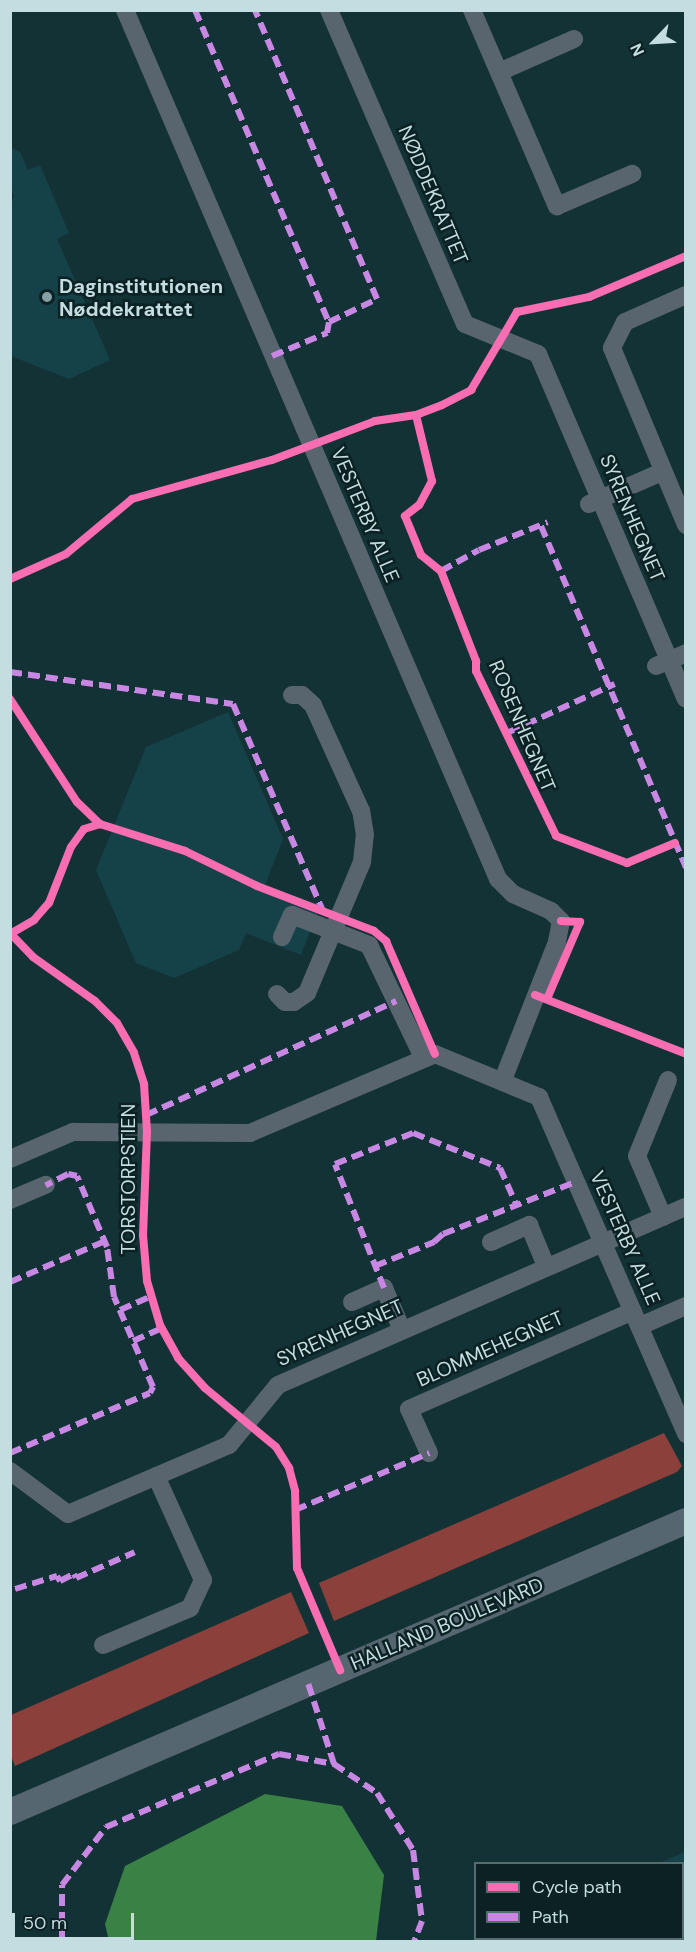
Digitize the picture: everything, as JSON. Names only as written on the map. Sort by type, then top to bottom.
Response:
[{"type":"street","name":"VESTERBY ALLE","points":[[125,10],[498,879],[513,894],[551,911],[561,921],[557,942],[502,1082]]},
{"type":"street","name":"NØDDEKRATTET","points":[[329,10],[465,324],[538,354]]},
{"type":"street","points":[[472,10],[557,206],[632,174]]},
{"type":"street","points":[[499,72],[574,39]]},
{"type":"street","points":[[686,295],[625,322],[612,348],[686,525]]},
{"type":"street","name":"SYRENHEGNET","points":[[538,354],[594,502],[670,660],[686,699]]},
{"type":"street","points":[[594,502],[662,472]]},
{"type":"street","points":[[277,994],[285,1002],[303,999],[335,931],[362,862],[365,835],[361,811],[313,705],[302,695],[292,695]]},
{"type":"street","points":[[10,1159],[73,1132],[249,1133],[423,1058],[369,945],[292,915],[282,937]]},
{"type":"street","name":"VESTERBY ALLE","points":[[423,1058],[435,1054],[538,1097],[686,1434]]},
{"type":"street","points":[[663,1216],[637,1156],[668,1080]]},
{"type":"street","points":[[10,1200],[46,1185]]},
{"type":"street","name":"SYRENHEGNET","points":[[10,1471],[68,1514],[235,1441],[278,1385],[546,1266],[686,1207]]},
{"type":"street","points":[[491,1242],[529,1225],[546,1266]]},
{"type":"street","points":[[352,1302],[384,1288],[402,1330]]},
{"type":"street","points":[[636,1318],[686,1306]]},
{"type":"street","name":"BLOMMEHEGNET","points":[[429,1453],[409,1408],[636,1318]]},
{"type":"street","points":[[104,1646],[190,1608],[202,1580],[156,1476]]},
{"type":"street","name":"HALLAND BOULEVARD","points":[[10,1812],[686,1521]]},
{"type":"shaded area","name":"Daginstitutionen Nøddekrattet","points":[[11,148],[20,152],[28,170],[40,165],[69,233],[57,239],[110,360],[69,379],[11,356],[10,206],[14,196],[11,187]]},
{"type":"shaded area","points":[[228,712],[283,839],[265,885],[320,906],[301,955],[246,933],[239,950],[174,978],[136,963],[96,870],[146,747]]},
{"type":"shaded area","points":[[664,1433],[682,1466],[677,1472],[334,1621],[319,1583]]},
{"type":"shaded area","points":[[291,1592],[309,1633],[15,1766],[11,1756],[11,1715]]},
{"type":"shaded area","points":[[265,1794],[342,1806],[384,1875],[376,1941],[109,1941],[105,1924],[125,1866]]},
{"type":"shaded area","points":[[685,1852],[685,1941],[482,1941],[684,1940],[684,1862],[661,1862]]},
{"type":"marked path","points":[[195,10],[329,322],[377,299],[255,10]]},
{"type":"marked path","points":[[272,356],[327,333],[329,322]]},
{"type":"marked path","points":[[441,571],[479,550],[548,522]]},
{"type":"marked path","points":[[541,526],[686,867]]},
{"type":"marked path","points":[[10,672],[233,704],[323,911]]},
{"type":"marked path","points":[[509,732],[615,684]]},
{"type":"marked path","points":[[146,1115],[396,1001]]},
{"type":"marked path","points":[[384,1288],[335,1164],[413,1133],[500,1168],[516,1204]]},
{"type":"marked path","points":[[10,1453],[150,1393],[153,1387],[114,1297],[107,1247],[77,1176],[68,1174],[46,1185]]},
{"type":"marked path","points":[[375,1266],[434,1242],[443,1234],[576,1182]]},
{"type":"marked path","points":[[10,1282],[105,1241]]},
{"type":"marked path","points":[[120,1310],[151,1296]]},
{"type":"marked path","points":[[133,1341],[162,1328]]},
{"type":"marked path","points":[[295,1510],[429,1453]]},
{"type":"marked path","points":[[15,1589],[57,1576],[60,1581],[74,1574],[76,1578],[135,1552]]},
{"type":"marked path","points":[[62,1942],[62,1885],[106,1827],[279,1754],[334,1764],[308,1683]]},
{"type":"marked path","points":[[334,1764],[377,1793],[413,1850],[422,1921],[414,1942]]},
{"type":"cycle path","points":[[10,579],[66,554],[132,499],[272,460],[375,421],[416,415],[442,405],[471,390],[517,312],[589,297],[686,256]]},
{"type":"cycle path","name":"ROSENHEGNET","points":[[416,415],[432,481],[419,505],[405,516],[421,555],[441,571],[476,661],[476,671],[556,836],[627,863],[675,843]]},
{"type":"cycle path","points":[[10,699],[77,802],[100,824]]},
{"type":"cycle path","points":[[10,934],[34,920],[49,903],[71,847],[84,829],[100,824],[185,851],[257,886],[374,931],[386,941],[435,1054]]},
{"type":"cycle path","points":[[547,999],[580,922],[561,921]]},
{"type":"cycle path","name":"TORSTORPSTIEN","points":[[10,933],[33,957],[95,1001],[117,1023],[134,1053],[144,1084],[147,1132],[143,1235],[147,1281],[160,1325],[178,1358],[205,1388],[276,1447],[289,1468],[295,1491],[297,1568],[340,1670]]},
{"type":"cycle path","points":[[535,995],[686,1054]]},
{"type":"place","name":"Daginstitutionen Nøddekrattet","points":[[47,297]]}]
